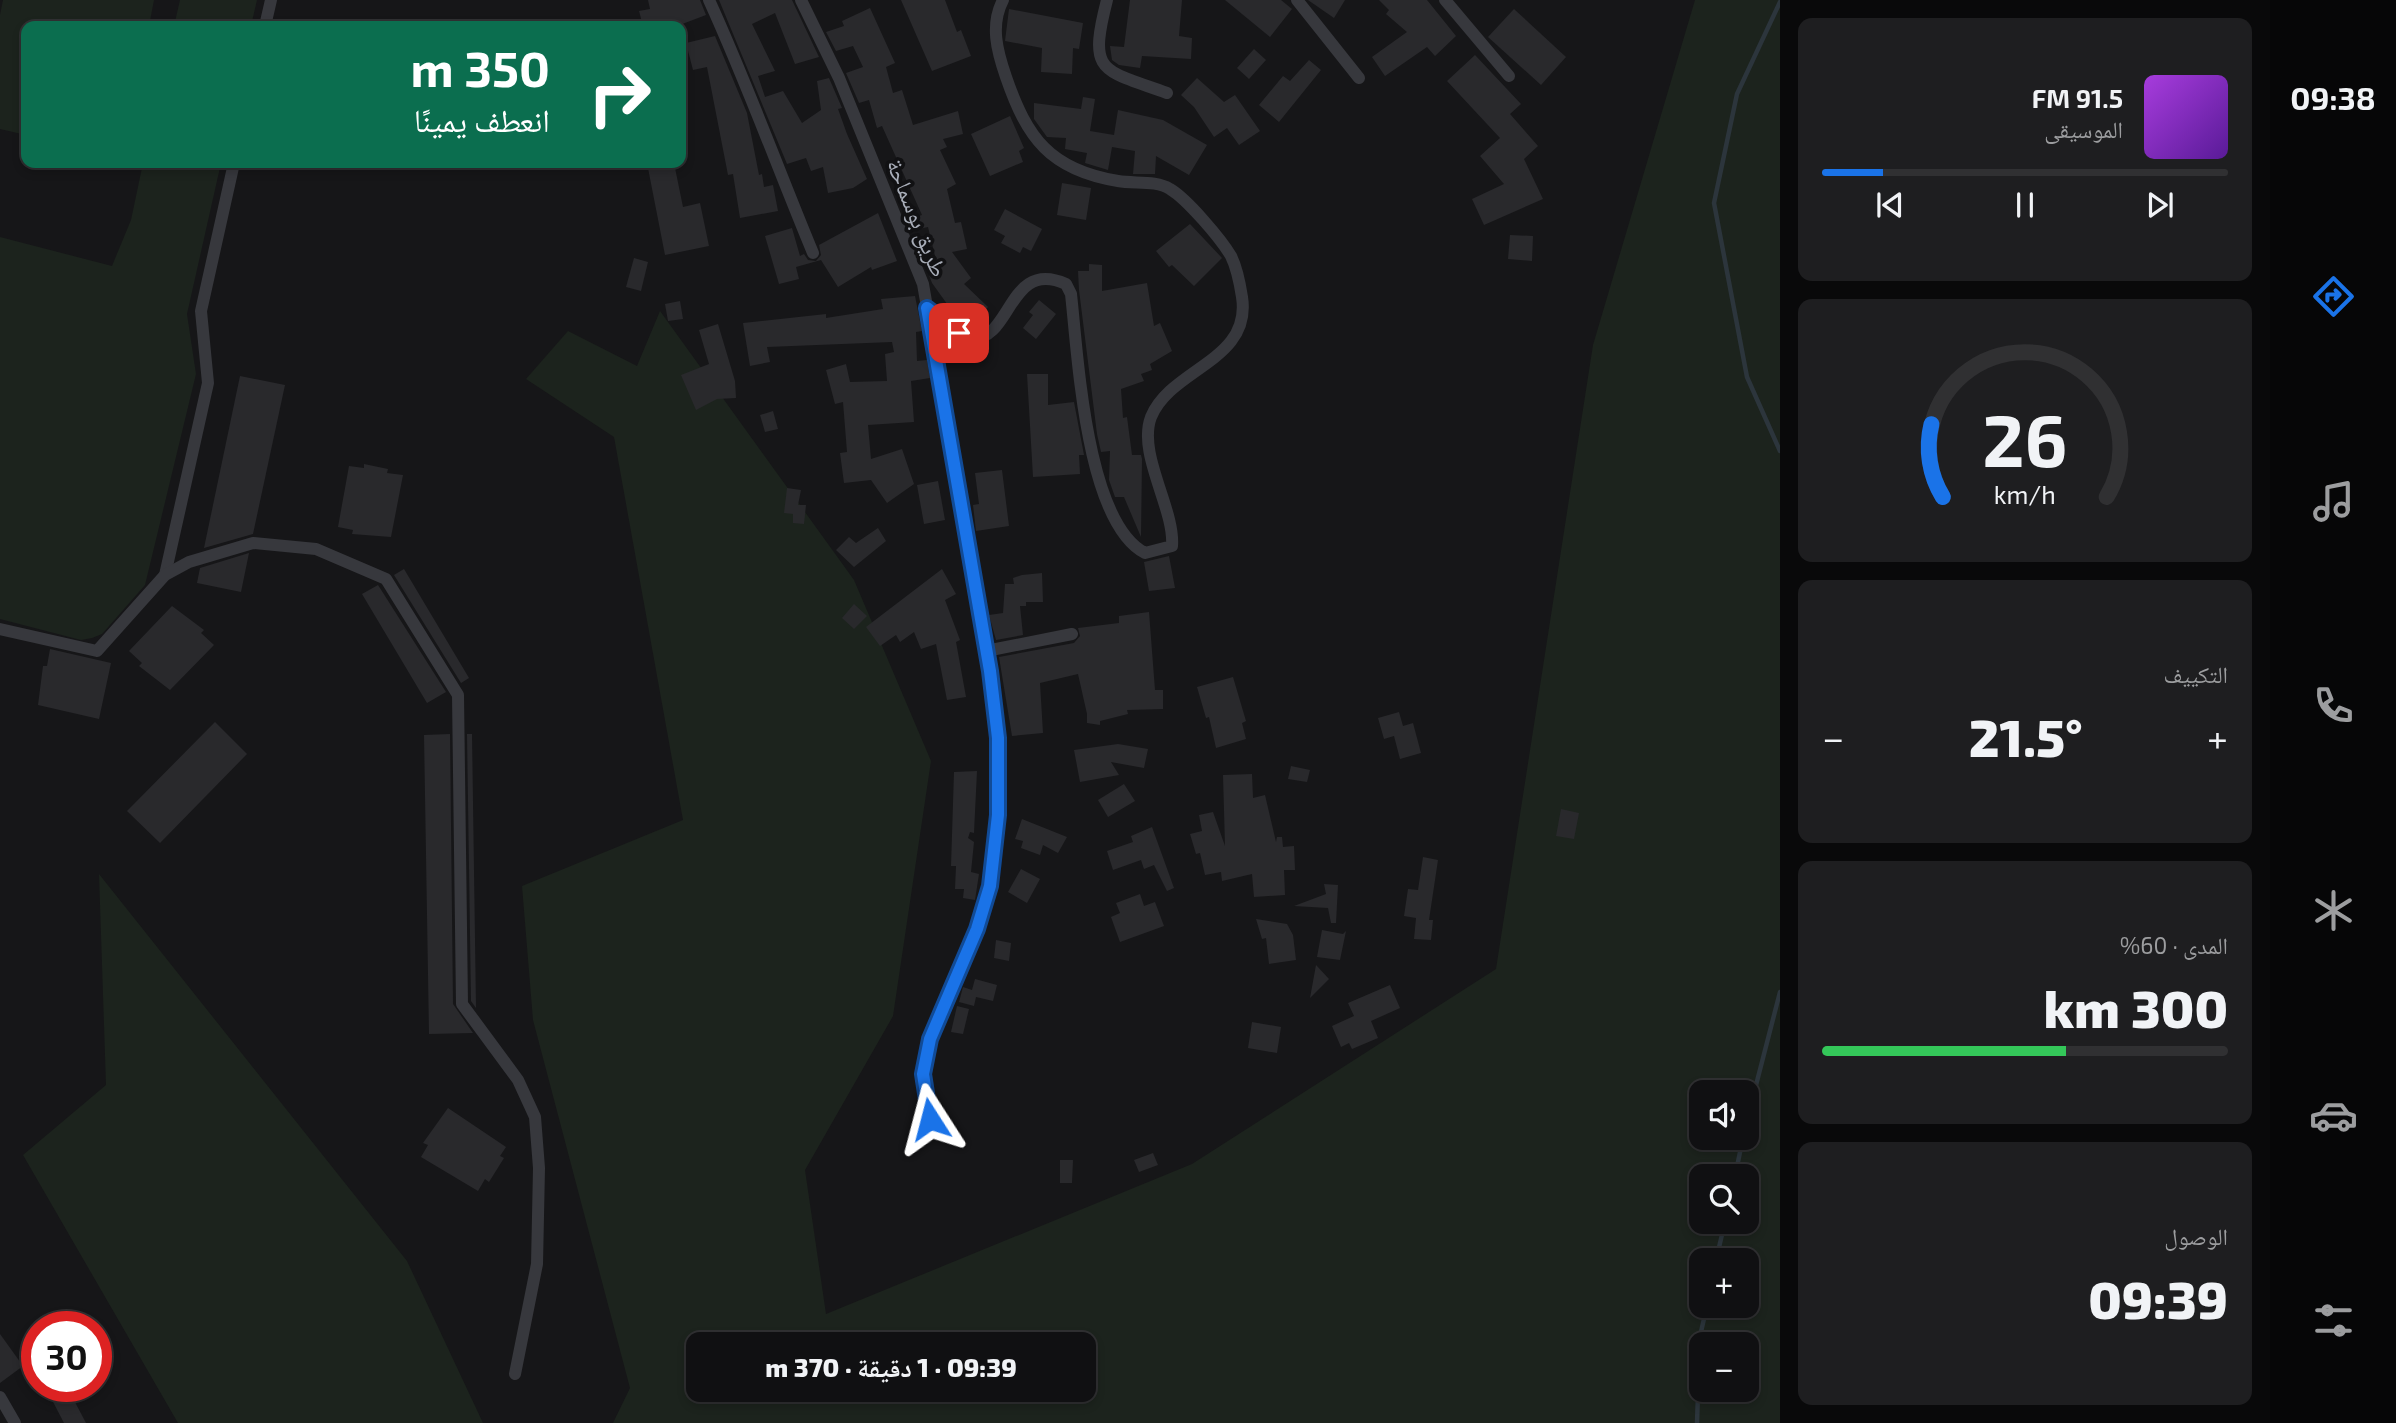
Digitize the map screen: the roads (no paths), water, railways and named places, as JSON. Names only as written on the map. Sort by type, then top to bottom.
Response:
[{"type":"street","points":[[266,21],[271,0]]},
{"type":"street","points":[[709,0],[739,65],[752,106],[813,253]]},
{"type":"street","name":"طريق بوسماحة","points":[[801,0],[839,78],[923,284],[986,651],[998,738],[998,815],[990,886],[977,929],[930,1039],[923,1074],[930,1119]]},
{"type":"street","points":[[927,308],[959,333],[973,338],[987,335],[1024,287],[1038,278],[1053,278],[1066,284],[1071,294],[1081,381],[1099,483],[1106,503],[1133,547],[1145,553],[1172,546],[1173,532],[1155,476],[1150,419],[1161,400],[1233,341],[1244,312],[1240,283],[1231,256],[1189,206],[1170,188],[1118,181],[1079,171],[1035,142],[1019,116],[999,56],[995,30],[1003,0]]},
{"type":"street","points":[[1107,0],[1096,51],[1101,62],[1120,76],[1167,93]]},
{"type":"street","points":[[1297,0],[1359,78]]},
{"type":"street","points":[[1445,0],[1509,76]]},
{"type":"street","points":[[165,575],[208,383],[201,311],[233,168]]},
{"type":"street","points":[[0,629],[97,651],[165,575],[188,562],[253,542],[316,549],[386,579],[458,695],[462,1004],[518,1080],[535,1117],[539,1168],[537,1265],[515,1374]]},
{"type":"street","points":[[986,651],[1072,634]]},
{"type":"street","points":[[0,1397],[15,1423]]},
{"type":"waterway","points":[[1780,2],[1737,94],[1714,203],[1747,377],[1780,451]]},
{"type":"waterway","points":[[1757,1080],[1780,992]]},
{"type":"waterway","points":[[1738,1164],[1740,1150]]},
{"type":"waterway","points":[[1719,1248],[1722,1234]]},
{"type":"waterway","points":[[1697,1423],[1700,1336],[1704,1318]]}]
